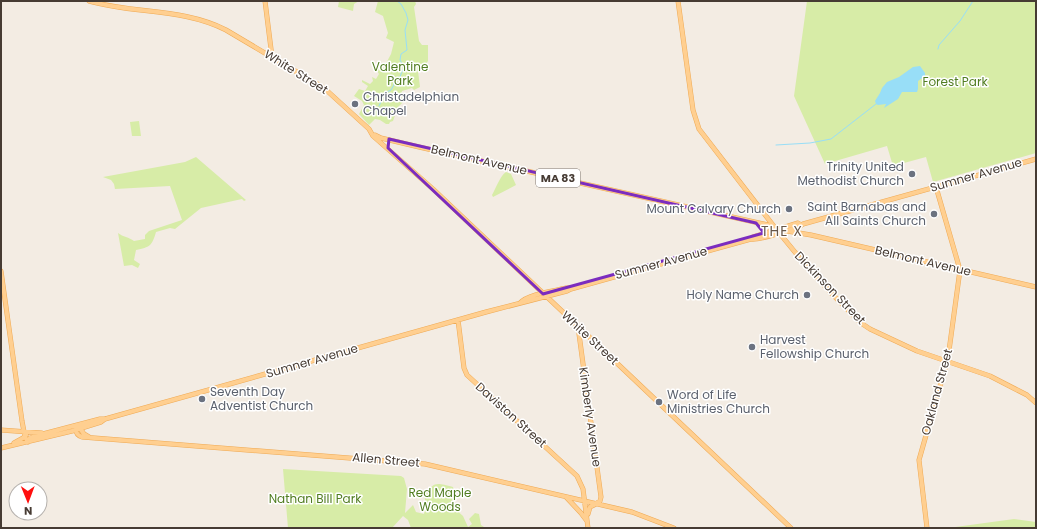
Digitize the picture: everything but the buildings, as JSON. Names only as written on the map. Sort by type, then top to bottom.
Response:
[{"type":"main road","name":"White Street","points":[[89,1],[105,5],[174,13],[193,17],[220,26],[326,89],[369,129],[373,136],[388,148],[792,528]]},
{"type":"main road","points":[[265,1],[272,57]]},
{"type":"main road","name":"Dickinson Street","points":[[678,1],[693,110],[698,126],[778,231],[813,274],[863,324],[899,343],[947,362],[990,376],[1028,395],[1036,403]]},
{"type":"main road","name":"Belmont Avenue","points":[[369,129],[378,137],[388,140],[768,225],[778,231]]},
{"type":"main road","points":[[388,140],[388,148]]},
{"type":"main road","name":"Sumner Avenue","points":[[778,231],[785,231],[1036,158]]},
{"type":"main road","name":"Oakland Street","points":[[927,528],[919,460],[948,358],[960,270],[936,187]]},
{"type":"main road","points":[[756,223],[762,228],[764,235]]},
{"type":"main road","name":"Sumner Avenue","points":[[3,448],[76,428],[100,419],[105,419],[458,320],[524,303],[544,296],[567,291],[571,288],[751,239],[754,240],[764,235],[798,224],[802,225]]},
{"type":"main road","points":[[802,225],[802,234]]},
{"type":"main road","points":[[802,225],[806,232],[811,235]]},
{"type":"main road","name":"Belmont Avenue","points":[[785,231],[811,235],[1036,287]]},
{"type":"main road","points":[[1,271],[16,387],[25,435],[28,442]]},
{"type":"main road","name":"Daviston Street","points":[[458,320],[464,368],[467,375],[573,471],[582,484],[588,523]]},
{"type":"main road","name":"Kimberly Avenue","points":[[580,329],[580,341],[601,497],[600,501],[597,503]]},
{"type":"main road","name":"Sumner Avenue","points":[[28,442],[31,438],[51,432],[81,428],[101,422],[105,419]]},
{"type":"main road","name":"Allen Street","points":[[76,428],[77,434],[80,437],[425,464],[634,512],[674,528]]},
{"type":"main road","points":[[81,428],[84,434],[91,437]]},
{"type":"main road","points":[[1,430],[25,435],[51,432]]},
{"type":"main road","name":"Sumner Avenue","points":[[3,448],[25,435]]},
{"type":"main road","points":[[564,496],[581,513],[588,523]]},
{"type":"main road","points":[[588,528],[589,508],[597,503]]},
{"type":"highlighted area","points":[[389,139],[756,223],[764,233],[543,294],[388,148]]},
{"type":"green space","points":[[339,1],[359,1],[354,4],[353,11],[338,7]]},
{"type":"green space","name":"Valentine Park","points":[[378,1],[415,1],[416,4],[414,7],[419,41],[422,45],[428,45],[428,61],[425,65],[427,70],[418,71],[420,87],[414,90],[412,88],[402,91],[401,96],[403,102],[398,107],[393,121],[386,124],[375,119],[369,125],[359,114],[364,105],[362,101],[354,96],[359,89],[365,91],[368,86],[362,82],[362,80],[370,84],[373,81],[372,77],[376,79],[379,74],[377,71],[379,68],[382,71],[391,54],[394,42],[386,38],[388,33],[383,16],[375,12]]},
{"type":"green space","name":"Forest Park","points":[[807,1],[1036,1],[1036,153],[933,182],[926,157],[893,166],[887,146],[825,164],[794,96]]},
{"type":"green space","points":[[139,121],[141,136],[132,136],[130,122]]},
{"type":"green space","points":[[196,157],[246,200],[244,201],[242,199],[201,208],[175,229],[170,228],[156,232],[150,245],[136,250],[134,260],[140,264],[138,268],[132,265],[124,266],[118,233],[134,241],[145,239],[145,235],[149,231],[182,220],[170,186],[115,189],[111,180],[103,177],[185,162]]},
{"type":"green space","points":[[506,172],[511,174],[516,185],[493,197],[492,195],[498,182]]},
{"type":"green space","name":"Nathan Bill Park","points":[[283,469],[401,476],[404,478],[407,489],[405,513],[413,505],[416,512],[424,514],[426,504],[424,495],[434,485],[439,484],[453,487],[454,508],[463,516],[468,527],[472,524],[469,519],[475,513],[479,514],[481,525],[484,527],[411,528],[408,520],[403,516],[392,528],[288,528]]},
{"type":"green space","points":[[1014,519],[1036,522],[1036,528],[948,528]]},
{"type":"water","points":[[920,66],[925,73],[925,76],[918,81],[917,92],[902,92],[898,99],[884,108],[886,104],[876,104],[875,101],[887,82],[899,77],[913,67]]},
{"type":"waterway","points":[[379,106],[385,93],[391,90],[394,85],[393,79],[399,79],[404,67],[400,60],[401,54],[407,50],[405,30],[408,20],[401,4],[397,1]]},
{"type":"waterway","points":[[938,49],[939,45],[960,21],[973,1]]},
{"type":"waterway","points":[[776,145],[810,143],[831,139],[876,104]]},
{"type":"place","name":"Christadelphian Chapel","points":[[355,104]]},
{"type":"place","name":"Trinity United Methodist Church","points":[[912,174]]},
{"type":"place","name":"Mount Calvary Church","points":[[789,209]]},
{"type":"place","name":"Saint Barnabas and All Saints Church","points":[[934,214]]},
{"type":"place","name":"Holy Name Church","points":[[807,295]]},
{"type":"place","name":"Harvest Fellowship Church","points":[[752,347]]},
{"type":"place","name":"Seventh Day Adventist Church","points":[[202,399]]},
{"type":"place","name":"Word of Life Ministries Church","points":[[659,402]]},
{"type":"district","name":"THE X","points":[[782,231]]},
{"type":"park label","name":"Red Maple Woods","points":[[440,500]]}]
